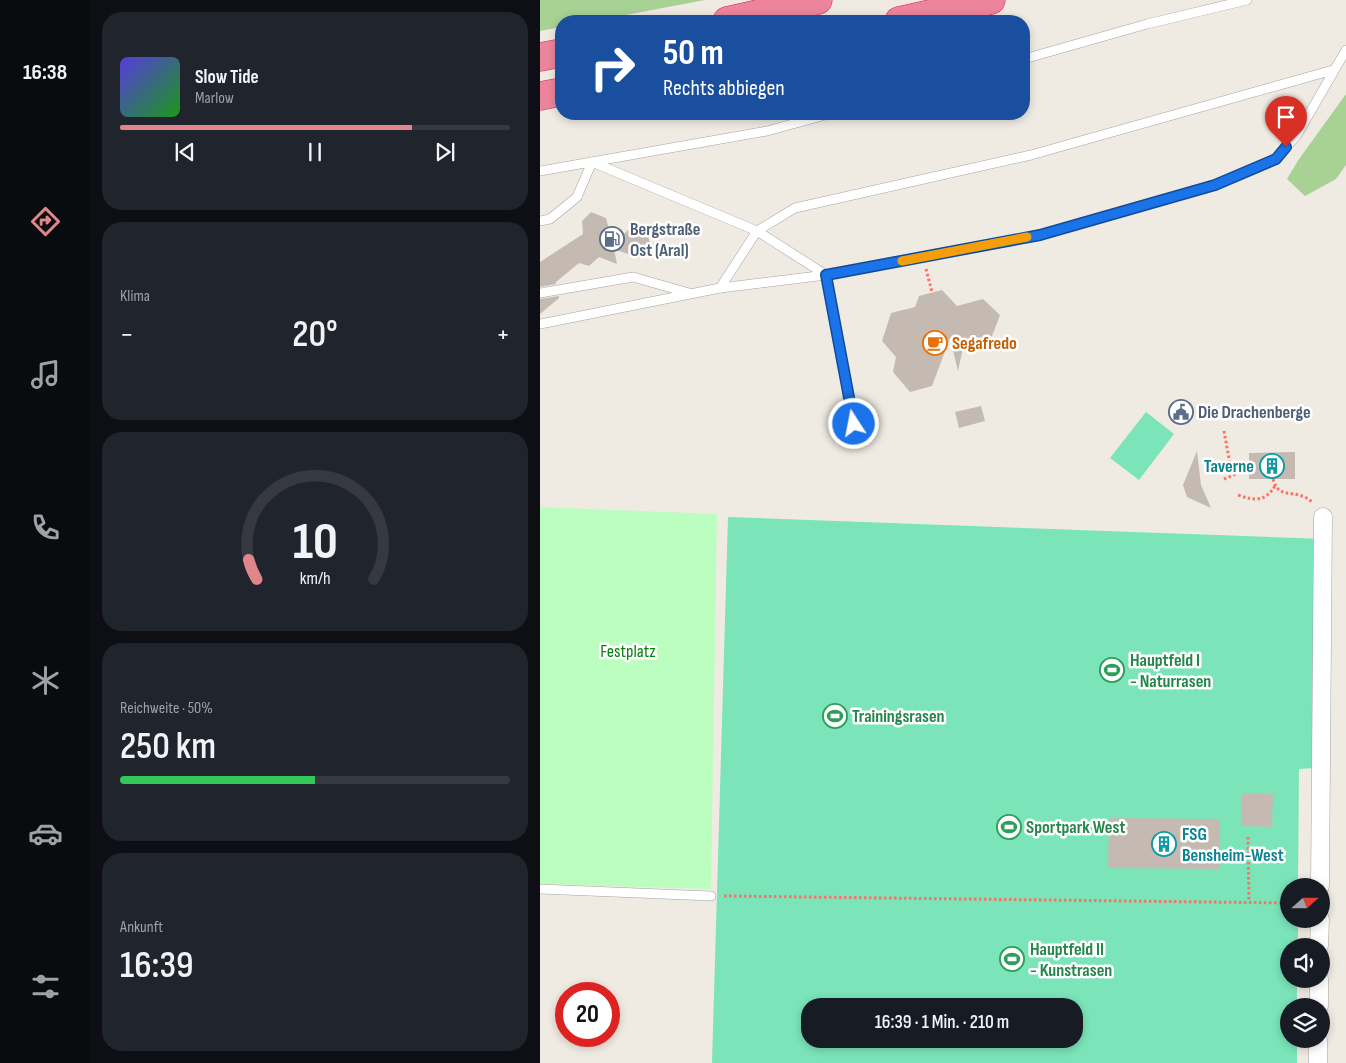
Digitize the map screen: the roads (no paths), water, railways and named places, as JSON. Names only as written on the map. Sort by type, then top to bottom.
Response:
[{"type":"highway","points":[[753,15],[818,0]]},
{"type":"highway","points":[[925,15],[991,0]]},
{"type":"highway","points":[[540,57],[555,54]]},
{"type":"highway","points":[[540,96],[555,93]]},
{"type":"street","points":[[1319,510],[1320,878]]},
{"type":"street","points":[[1318,1048],[1318,1063]]},
{"type":"lane","points":[[1030,57],[1147,24],[1246,0]]},
{"type":"lane","points":[[540,324],[720,288],[826,275],[1040,235],[1215,185],[1276,159],[1297,135],[1346,50]]},
{"type":"lane","points":[[720,288],[758,231],[795,208],[1031,155],[1333,70]]},
{"type":"lane","points":[[540,171],[767,131],[806,120]]},
{"type":"lane","points":[[592,162],[758,231],[826,275],[854,424]]},
{"type":"lane","points":[[540,221],[550,219],[577,197],[592,162]]},
{"type":"lane","points":[[540,293],[633,277],[692,294]]},
{"type":"lane","points":[[540,889],[710,896]]},
{"type":"place","name":"Bergstraße Ost (Aral)","points":[[612,239]]},
{"type":"place","name":"Segafredo","points":[[935,343]]},
{"type":"place","name":"Die Drachenberge","points":[[1181,412]]},
{"type":"place","name":"Taverne","points":[[1272,466]]},
{"type":"place","name":"Hauptfeld I - Naturrasen","points":[[1112,670]]},
{"type":"place","name":"Trainingsrasen","points":[[835,716]]},
{"type":"place","name":"Sportpark West","points":[[1009,827]]},
{"type":"place","name":"FSG Bensheim-West","points":[[1164,844]]},
{"type":"place","name":"Hauptfeld II - Kunstrasen","points":[[1012,959]]},
{"type":"park label","name":"Festplatz","points":[[628,651]]}]
